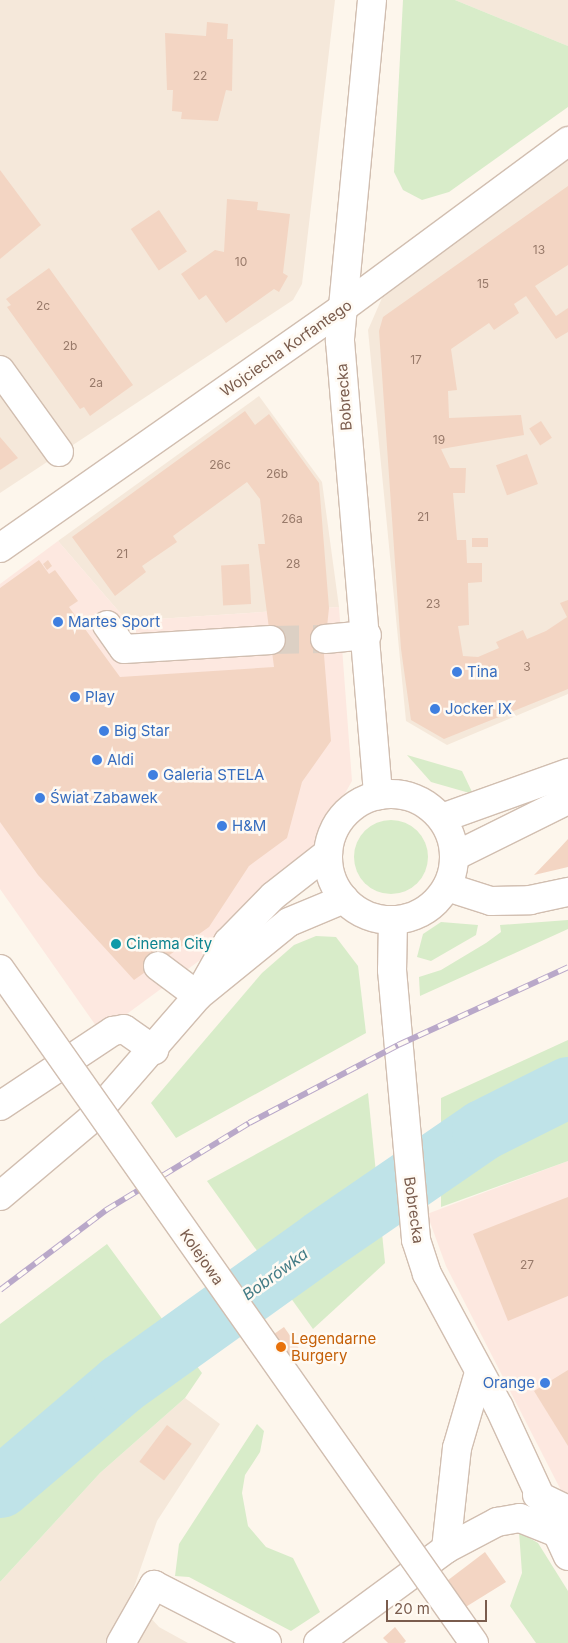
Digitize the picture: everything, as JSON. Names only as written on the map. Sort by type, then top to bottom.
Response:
[{"type":"street","name":"Bobrecka","points":[[372,0],[340,310],[346,440],[367,635],[378,795]]},
{"type":"street","name":"Wojciecha Korfantego","points":[[0,548],[340,310],[568,141]]},
{"type":"street","points":[[0,370],[60,452]]},
{"type":"street","points":[[107,625],[124,649],[271,640]]},
{"type":"street","points":[[326,640],[367,635]]},
{"type":"street","points":[[442,818],[568,773]]},
{"type":"street","points":[[378,795],[415,798],[442,818],[455,856],[447,887],[425,911],[393,920],[358,911],[344,899],[335,886],[328,854],[339,821],[351,808],[378,795]]},
{"type":"street","points":[[455,856],[568,800]]},
{"type":"street","points":[[0,1196],[91,1119],[154,1050],[198,996],[228,942],[273,896],[328,854]]},
{"type":"street","points":[[447,887],[491,901],[568,892]]},
{"type":"street","points":[[198,996],[289,922],[344,899]]},
{"type":"street","name":"Bobrecka","points":[[393,920],[392,970],[413,1226],[427,1274],[478,1376],[499,1408],[537,1495],[561,1521],[568,1556]]},
{"type":"street","points":[[158,966],[198,996]]},
{"type":"street","name":"Kolejowa","points":[[0,969],[474,1643]]},
{"type":"street","points":[[0,1106],[113,1031],[124,1029],[139,1036],[154,1050]]},
{"type":"street","points":[[446,1549],[457,1448],[478,1376]]},
{"type":"street","points":[[318,1643],[446,1549],[497,1522],[520,1518],[561,1521]]},
{"type":"street","points":[[121,1643],[154,1585],[267,1643]]},
{"type":"shaded area","points":[[0,0],[335,0],[302,284],[293,300],[0,493]]},
{"type":"shaded area","points":[[455,0],[568,0],[568,46]]},
{"type":"shaded area","points":[[568,157],[568,694],[447,745],[406,721],[368,330],[382,298]]},
{"type":"shaded area","points":[[259,396],[322,482],[339,607],[127,621],[58,541]]},
{"type":"shaded area","name":"Galeria STELA","points":[[58,541],[127,621],[339,607],[352,781],[310,855],[207,955],[101,1033],[0,889],[0,584]]},
{"type":"shaded area","points":[[568,1161],[568,1504],[446,1266],[427,1214]]},
{"type":"shaded area","points":[[185,1398],[220,1424],[157,1521],[131,1596],[159,1627],[188,1643],[0,1643],[0,1582],[100,1473]]},
{"type":"green space","points":[[403,0],[455,0],[568,46],[568,107],[449,192],[422,200],[403,190],[394,172]]},
{"type":"green space","points":[[407,755],[462,771],[473,794],[431,782]]},
{"type":"green space","points":[[391,820],[412,826],[422,836],[428,857],[422,878],[412,888],[391,894],[370,888],[360,878],[354,857],[360,836],[370,826]]},
{"type":"green space","points":[[568,920],[568,929],[420,996],[419,977],[441,970],[486,943],[501,932],[500,925]]},
{"type":"green space","points":[[441,922],[478,925],[476,935],[431,961],[417,957],[423,934]]},
{"type":"green space","points":[[316,936],[336,937],[358,966],[366,1033],[176,1138],[151,1103],[262,973],[294,945]]},
{"type":"green space","points":[[568,1040],[568,1161],[441,1207],[441,1098]]},
{"type":"green space","points":[[368,1093],[385,1263],[313,1329],[207,1181]]},
{"type":"green space","points":[[107,1244],[202,1373],[185,1398],[100,1473],[0,1582],[0,1324]]},
{"type":"green space","points":[[257,1424],[264,1431],[260,1452],[245,1475],[242,1493],[248,1526],[266,1547],[293,1558],[320,1612],[291,1631],[189,1577],[175,1576],[179,1544]]},
{"type":"green space","points":[[519,1532],[538,1543],[568,1591],[568,1643],[536,1643],[510,1606],[522,1573]]},
{"type":"building","points":[[207,22],[228,24],[227,39],[233,39],[232,91],[226,90],[218,121],[181,119],[182,112],[172,111],[173,90],[167,90],[165,33],[206,36]]},
{"type":"building","points":[[0,170],[41,225],[0,259]]},
{"type":"building","points":[[568,186],[568,265],[535,286],[556,316],[568,308],[568,332],[556,339],[526,296],[514,304],[519,313],[494,330],[489,323],[451,349],[457,390],[448,391],[449,418],[521,415],[524,435],[441,449],[450,468],[466,468],[465,493],[453,493],[457,540],[466,540],[467,563],[482,563],[482,582],[468,583],[469,625],[458,626],[463,656],[478,657],[499,648],[496,642],[523,630],[527,639],[546,631],[567,617],[560,603],[568,600],[568,689],[444,739],[411,720],[401,649],[379,331],[383,317]]},
{"type":"building","points":[[227,199],[258,202],[257,210],[290,214],[283,273],[288,276],[279,292],[274,289],[226,323],[206,295],[199,300],[181,274],[215,250],[224,252]]},
{"type":"building","points":[[159,210],[187,251],[159,270],[131,229]]},
{"type":"building","points":[[49,268],[133,385],[90,416],[84,407],[80,409],[7,307],[11,305],[6,299]]},
{"type":"building","name":"Galeria STELA","points":[[245,411],[255,425],[269,414],[319,483],[329,608],[324,655],[331,741],[302,782],[287,838],[249,866],[209,927],[134,980],[38,875],[0,822],[0,588],[39,560],[49,574],[55,570],[78,601],[69,607],[120,677],[274,667],[258,544],[265,544],[260,499],[247,482],[173,536],[177,542],[142,566],[146,572],[115,596],[72,537]]},
{"type":"building","points":[[541,421],[552,438],[540,445],[529,429]]},
{"type":"building","points":[[0,437],[18,458],[0,470]]},
{"type":"building","points":[[527,454],[538,484],[507,495],[496,465]]},
{"type":"building","points":[[472,538],[488,538],[488,547],[472,547]]},
{"type":"building","points":[[48,560],[52,566],[47,570],[43,564]]},
{"type":"building","points":[[249,564],[251,604],[223,605],[221,565]]},
{"type":"building","points":[[568,839],[568,867],[534,875],[557,851]]},
{"type":"building","points":[[568,1197],[568,1296],[508,1321],[473,1234]]},
{"type":"building","points":[[284,1327],[300,1350],[278,1365],[262,1342]]},
{"type":"building","points":[[568,1370],[568,1446],[534,1391]]},
{"type":"building","points":[[167,1425],[192,1444],[164,1480],[139,1462]]},
{"type":"building","points":[[485,1552],[506,1582],[456,1613],[439,1587]]},
{"type":"building","points":[[395,1627],[406,1641],[404,1643],[388,1643],[383,1638]]},
{"type":"waterway","name":"Bobrówka","points":[[0,1487],[121,1384],[322,1240],[482,1130],[568,1087]]},
{"type":"tunnel","points":[[271,640],[325,639]]},
{"type":"railway","points":[[0,1290],[106,1210],[249,1123],[398,1045],[568,967]]},
{"type":"place","name":"Martes Sport","points":[[58,622]]},
{"type":"place","name":"Tina","points":[[457,672]]},
{"type":"place","name":"Play","points":[[75,697]]},
{"type":"place","name":"Jocker IX","points":[[435,709]]},
{"type":"place","name":"Big Star","points":[[104,731]]},
{"type":"place","name":"Aldi","points":[[97,760]]},
{"type":"place","name":"Galeria STELA","points":[[153,775]]},
{"type":"place","name":"Świat Zabawek","points":[[40,798]]},
{"type":"place","name":"H&M","points":[[222,826]]},
{"type":"place","name":"Cinema City","points":[[116,944]]},
{"type":"place","name":"Legendarne Burgery","points":[[281,1347]]},
{"type":"place","name":"Orange","points":[[545,1383]]}]
